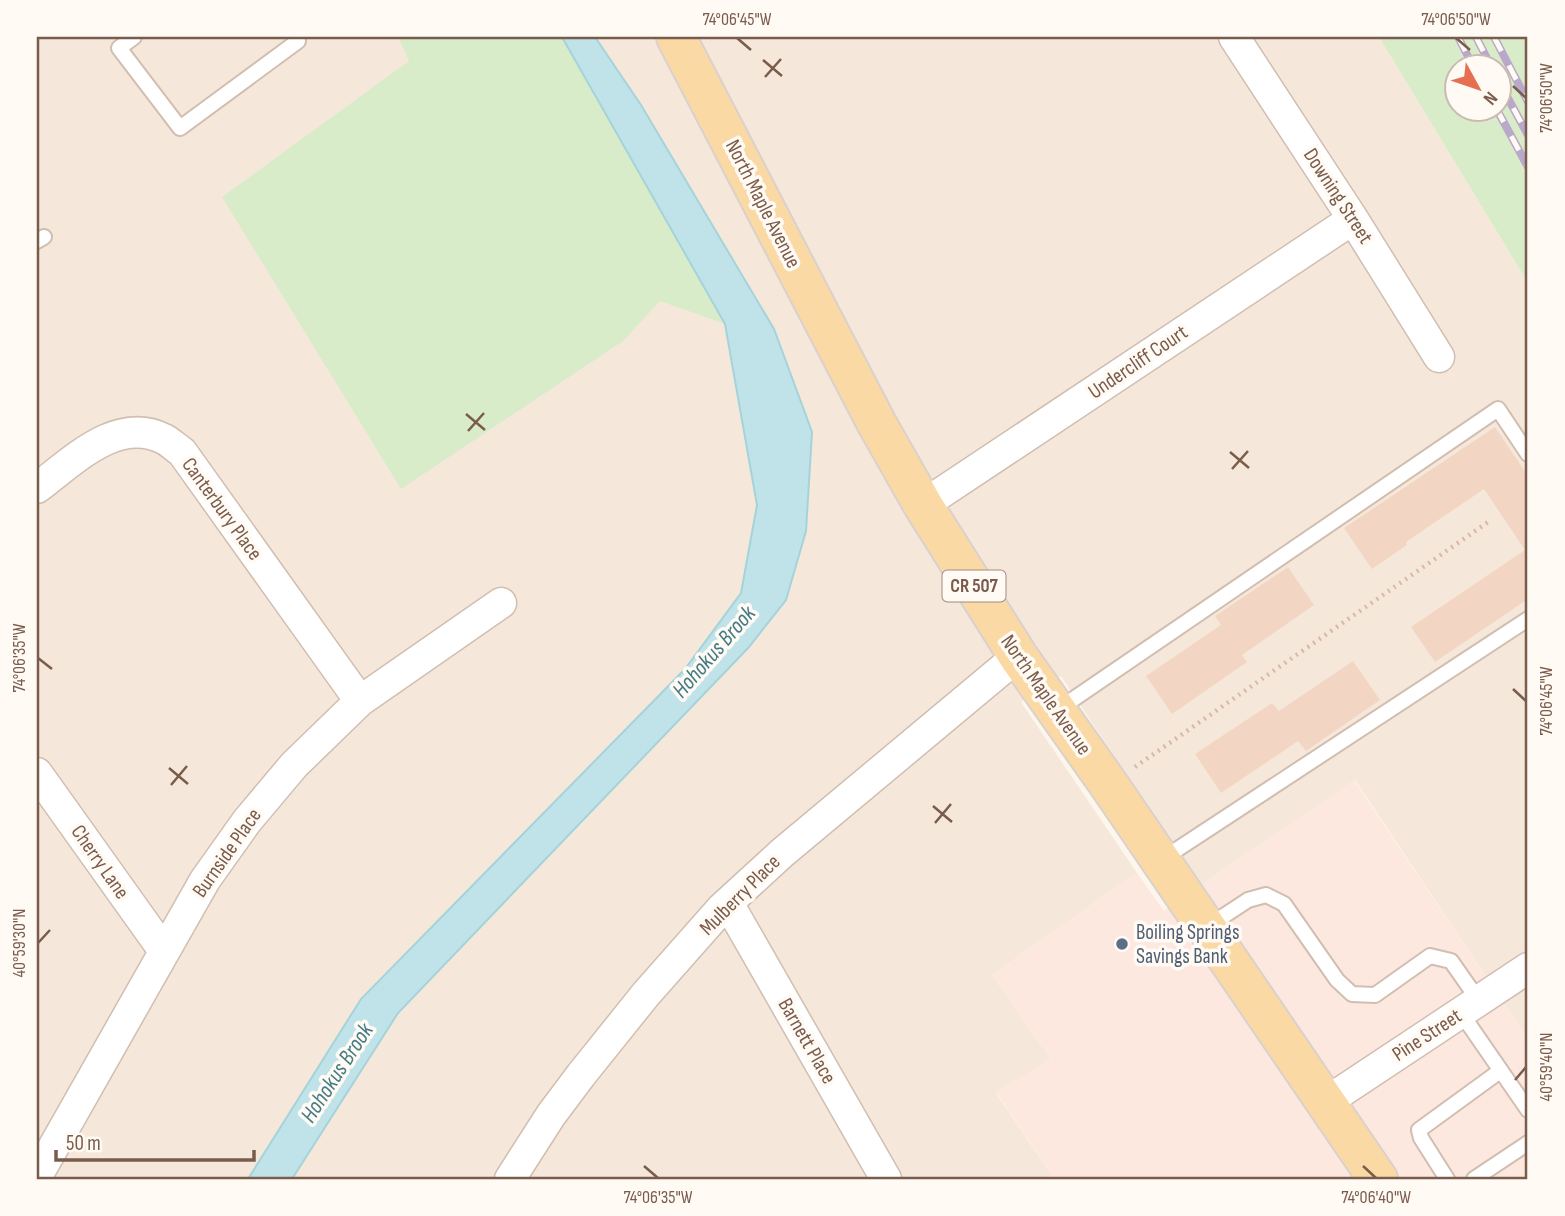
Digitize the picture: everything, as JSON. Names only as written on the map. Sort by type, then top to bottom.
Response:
[{"type":"main road","name":"North Maple Avenue","points":[[676,37],[877,424],[923,505],[1018,656],[1378,1179]]},
{"type":"street","name":"Downing Street","points":[[1234,37],[1353,219],[1438,357]]},
{"type":"street","name":"Undercliff Court","points":[[923,505],[1353,219]]},
{"type":"street","name":"Canterbury Place","points":[[37,488],[101,441],[121,433],[142,433],[163,439],[182,452],[360,701]]},
{"type":"street","name":"Burnside Place","points":[[37,1176],[205,880],[247,821],[294,765],[360,701],[501,603]]},
{"type":"street","name":"Mulberry Place","points":[[510,1179],[551,1115],[581,1075],[646,994],[728,903],[782,853],[1018,656]]},
{"type":"street","name":"Cherry Lane","points":[[37,773],[164,951]]},
{"type":"street","name":"Barnett Place","points":[[728,903],[886,1179]]},
{"type":"street","name":"Pine Street","points":[[1326,1102],[1528,968]]},
{"type":"lane","points":[[134,37],[119,48],[180,128],[298,41],[295,37]]},
{"type":"lane","points":[[1056,711],[1499,409],[1528,454]]},
{"type":"lane","points":[[1160,861],[1528,619]]},
{"type":"lane","points":[[1206,927],[1248,900],[1266,895],[1284,904],[1337,980],[1352,994],[1375,995],[1430,956],[1451,961],[1500,1071],[1528,1110]]},
{"type":"lane","points":[[1447,1179],[1421,1138],[1419,1130],[1500,1071]]},
{"type":"lane","points":[[1474,1179],[1528,1143]]},
{"type":"path","points":[[1109,785],[1491,520]]},
{"type":"shaded area","points":[[37,37],[1379,37],[1528,283],[1528,1040],[1355,780],[1200,886],[1061,676],[1021,702],[1137,873],[992,975],[1051,1059],[996,1093],[1054,1179],[37,1179]]},
{"type":"shaded area","points":[[1354,780],[1528,1040],[1528,1179],[1054,1179],[996,1092],[1051,1059],[992,975],[1137,873],[1164,911]]},
{"type":"green space","points":[[398,37],[562,37],[725,324],[660,301],[623,341],[401,489],[222,197],[409,61]]},
{"type":"green space","points":[[1379,37],[1528,37],[1528,283]]},
{"type":"water","name":"Hohokus Brook","points":[[562,37],[595,37],[641,105],[774,329],[812,432],[806,531],[786,600],[749,647],[398,1013],[292,1179],[248,1179],[361,999],[685,669],[741,593],[757,505],[725,324]]},
{"type":"building","points":[[1495,427],[1528,476],[1528,599],[1435,662],[1411,627],[1525,550],[1484,489],[1406,542],[1407,545],[1372,569],[1344,528]]},
{"type":"building","points":[[1288,567],[1314,605],[1242,655],[1247,662],[1172,714],[1146,676],[1221,625],[1215,616]]},
{"type":"building","points":[[1353,661],[1380,700],[1306,751],[1298,741],[1221,793],[1195,754],[1272,703],[1279,711]]},
{"type":"railway","points":[[1458,37],[1466,52]]},
{"type":"railway","points":[[1476,37],[1484,52]]},
{"type":"railway","points":[[1494,37],[1528,102]]},
{"type":"railway","points":[[1512,106],[1528,135]]},
{"type":"railway","points":[[1504,122],[1528,167]]},
{"type":"place","name":"Boiling Springs Savings Bank","points":[[1122,944]]}]
